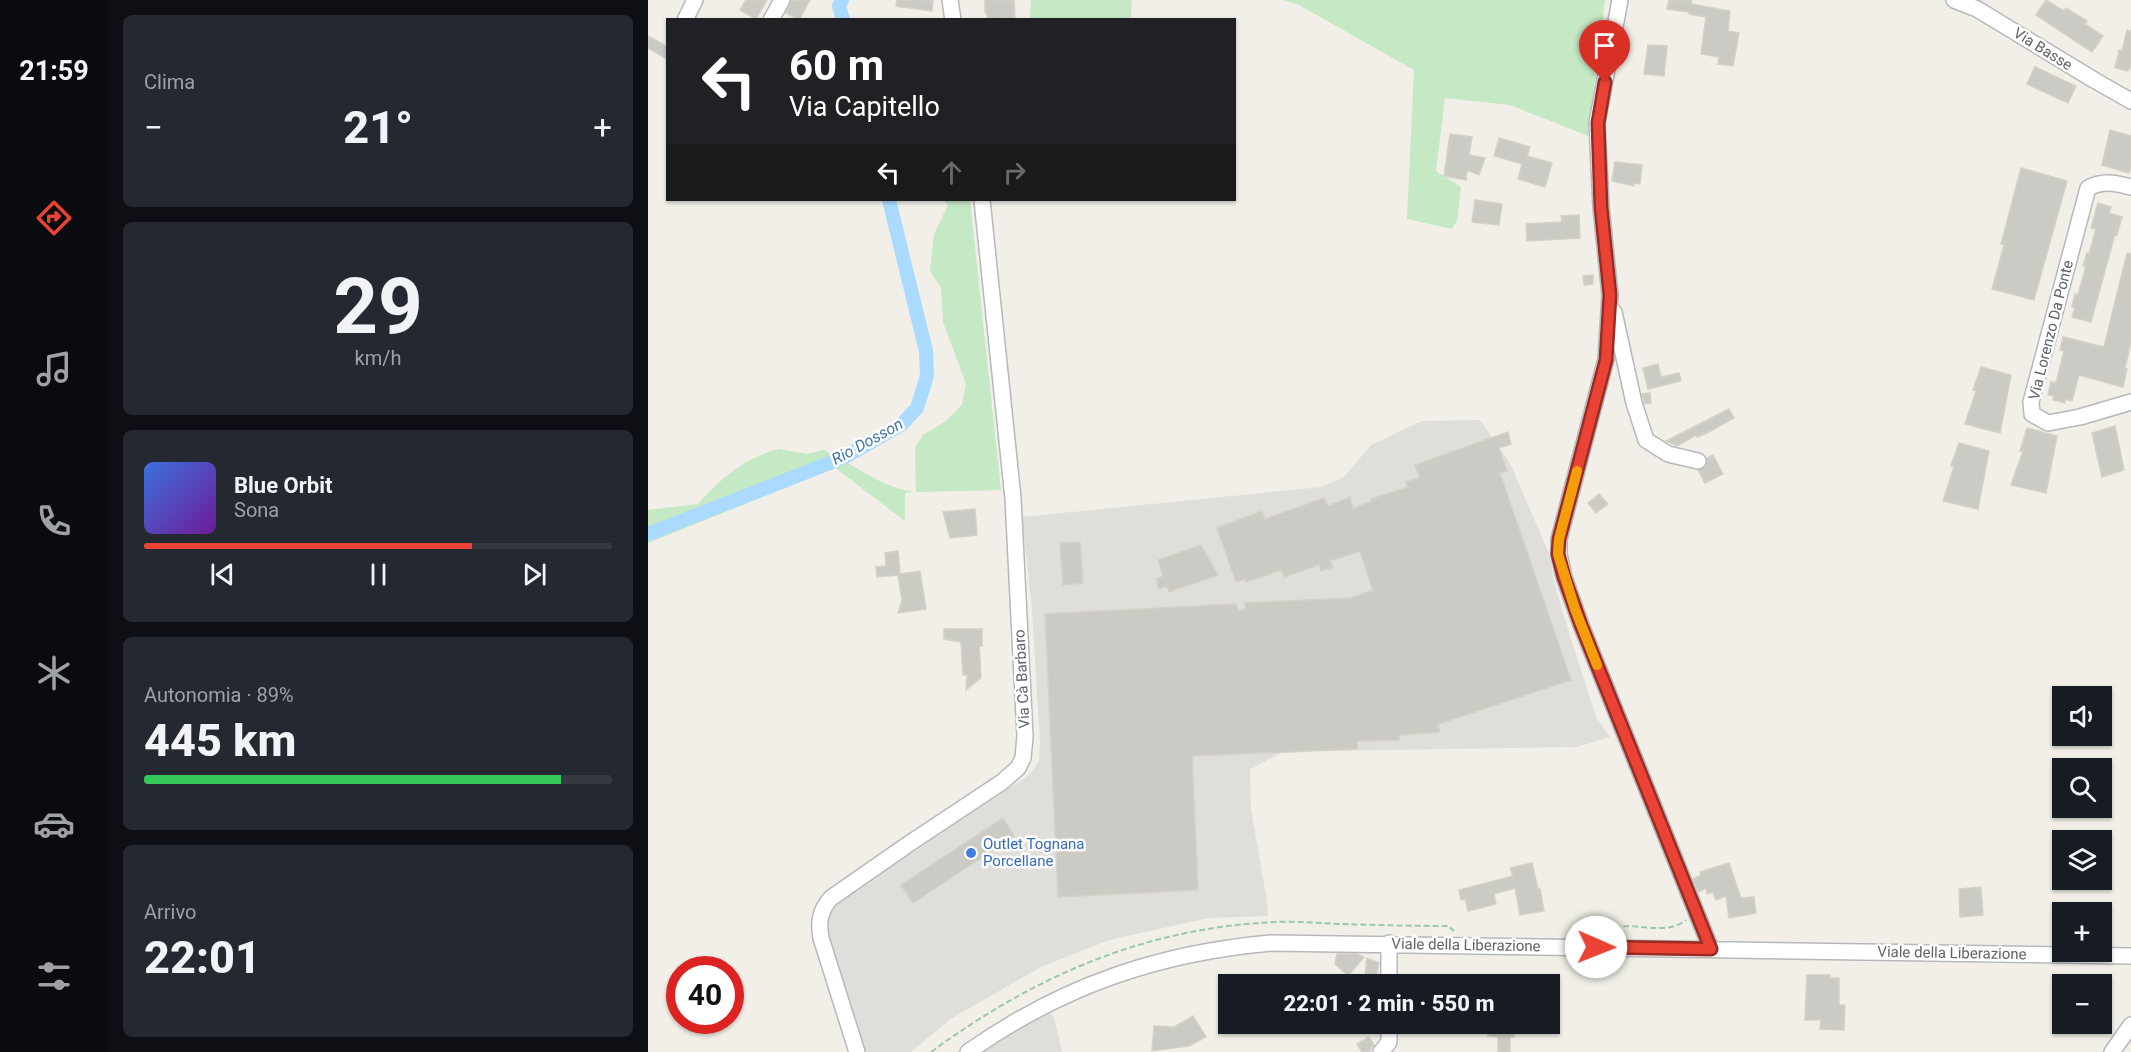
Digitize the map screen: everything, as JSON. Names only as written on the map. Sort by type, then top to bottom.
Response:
[{"type":"street","points":[[686,18],[695,0]]},
{"type":"street","points":[[772,18],[782,0]]},
{"type":"street","points":[[950,0],[953,18]]},
{"type":"street","points":[[1620,0],[1598,123],[1601,207],[1610,295],[1634,403],[1646,440],[1668,454],[1698,461]]},
{"type":"street","name":"Via Basse","points":[[1954,0],[1977,9],[2131,101]]},
{"type":"street","name":"Via Lorenzo Da Ponte","points":[[2131,187],[2097,183],[2088,188],[2031,402],[2032,414],[2048,423],[2131,402]]},
{"type":"street","name":"Via Cà Barbaro","points":[[857,1052],[821,938],[819,921],[824,906],[831,898],[901,849],[1002,782],[1018,768],[1023,758],[1025,736],[1012,498],[982,201]]},
{"type":"street","points":[[1610,295],[1606,360],[1559,539],[1558,554],[1581,625],[1711,949]]},
{"type":"street","name":"Viale della Liberazione","points":[[968,1052],[997,1031],[1056,999],[1109,977],[1166,959],[1209,950],[1271,943],[2131,956]]},
{"type":"street","points":[[1389,943],[1389,974]]},
{"type":"street","points":[[2112,1052],[2131,1025]]},
{"type":"street","points":[[1382,1052],[1389,1042],[1389,1034]]},
{"type":"shaded area","points":[[1480,420],[1510,463],[1551,558],[1553,578],[1561,607],[1596,717],[1610,737],[1576,747],[1329,751],[1320,746],[1289,749],[1250,769],[1251,809],[1268,916],[1209,918],[1109,940],[1041,967],[952,1018],[911,1052],[866,1052],[825,929],[826,914],[833,906],[875,879],[911,844],[971,813],[1022,780],[1032,772],[1039,760],[1040,742],[1032,609],[1022,517],[1321,487],[1344,477],[1371,445],[1422,421]]},
{"type":"shaded area","points":[[1047,1012],[1054,1017],[1062,1052],[982,1052]]},
{"type":"green space","points":[[1031,0],[1132,0],[1131,18],[1030,18]]},
{"type":"green space","points":[[1283,0],[1605,0],[1588,136],[1510,105],[1445,98],[1436,171],[1461,187],[1457,221],[1452,229],[1407,219],[1414,70],[1297,4]]},
{"type":"green space","points":[[945,201],[970,201],[1001,490],[916,492],[915,448],[923,435],[946,421],[962,405],[966,384],[943,322],[941,288],[930,271],[934,234],[948,205]]},
{"type":"green space","points":[[780,449],[807,454],[824,450],[879,481],[915,492],[905,493],[905,521],[834,467],[648,543],[648,510],[698,504],[734,470],[756,457]]},
{"type":"building","points":[[746,0],[767,0],[757,18],[740,10]]},
{"type":"building","points":[[792,0],[810,0],[800,18],[786,13]]},
{"type":"building","points":[[897,0],[933,0],[932,11],[896,6]]},
{"type":"building","points":[[985,0],[1014,0],[1015,18],[988,18],[985,11]]},
{"type":"building","points":[[1669,0],[1692,0],[1691,4],[1730,11],[1728,31],[1739,33],[1733,66],[1718,64],[1719,57],[1701,54],[1706,17],[1667,9]]},
{"type":"building","points":[[2046,0],[2064,11],[2066,8],[2087,21],[2085,24],[2103,36],[2092,52],[2036,15]]},
{"type":"building","points":[[2127,30],[2131,31],[2131,69],[2129,68],[2128,71],[2115,68]]},
{"type":"building","points":[[648,36],[666,46],[666,59],[648,48]]},
{"type":"building","points":[[1648,45],[1667,46],[1664,76],[1644,74]]},
{"type":"building","points":[[2035,67],[2076,86],[2068,103],[2027,84]]},
{"type":"building","points":[[2110,130],[2131,136],[2129,173],[2102,165]]},
{"type":"building","points":[[1450,134],[1472,137],[1469,155],[1485,158],[1479,175],[1467,170],[1466,180],[1444,176]]},
{"type":"building","points":[[1499,138],[1530,147],[1527,156],[1552,163],[1545,187],[1518,179],[1522,164],[1494,156]]},
{"type":"building","points":[[1615,162],[1642,165],[1640,184],[1634,183],[1634,186],[1612,181]]},
{"type":"building","points":[[2021,168],[2067,181],[2034,300],[1992,289]]},
{"type":"building","points":[[1475,200],[1502,204],[1499,225],[1472,222]]},
{"type":"building","points":[[2098,203],[2111,207],[2109,213],[2122,217],[2117,235],[2115,234],[2091,322],[2072,317],[2075,308],[2072,307],[2075,294],[2078,295],[2086,266],[2083,266],[2096,229],[2091,228]]},
{"type":"building","points":[[1579,215],[1580,238],[1527,241],[1526,224],[1562,222],[1561,216]]},
{"type":"building","points":[[2127,253],[2131,254],[2131,342],[2123,387],[2079,375],[2072,401],[2065,399],[2065,403],[2053,400],[2054,396],[2048,395],[2051,382],[2056,383],[2064,351],[2060,350],[2063,337],[2104,347]]},
{"type":"building","points":[[1593,275],[1593,284],[1584,285],[1583,276]]},
{"type":"building","points":[[1658,364],[1661,377],[1679,373],[1681,381],[1648,389],[1643,368]]},
{"type":"building","points":[[1981,367],[2011,375],[2000,433],[1965,424]]},
{"type":"building","points":[[1650,393],[1651,403],[1645,404],[1642,394]]},
{"type":"building","points":[[1729,409],[1734,418],[1709,432],[1697,437],[1696,435],[1677,446],[1666,441]]},
{"type":"building","points":[[2115,426],[2124,470],[2102,477],[2092,433]]},
{"type":"building","points":[[2027,428],[2057,436],[2046,493],[2011,485],[2023,451],[2020,451]]},
{"type":"building","points":[[1508,432],[1511,444],[1499,448],[1507,471],[1500,473],[1571,680],[1438,724],[1440,732],[1399,735],[1399,740],[1357,741],[1357,749],[1192,756],[1198,890],[1058,897],[1045,614],[1235,604],[1239,611],[1246,608],[1244,603],[1351,598],[1373,590],[1360,551],[1330,561],[1333,567],[1321,571],[1319,565],[1284,577],[1281,570],[1246,582],[1245,579],[1236,582],[1217,528],[1262,511],[1265,519],[1324,498],[1328,506],[1350,497],[1353,508],[1372,501],[1371,499],[1408,487],[1406,482],[1420,478],[1415,465]]},
{"type":"building","points":[[1959,443],[1989,451],[1978,509],[1943,501]]},
{"type":"building","points":[[1713,455],[1723,474],[1705,483],[1698,470],[1705,467],[1707,458]]},
{"type":"building","points":[[1599,494],[1608,504],[1596,513],[1588,503]]},
{"type":"building","points":[[975,509],[977,535],[950,538],[943,512]]},
{"type":"building","points":[[1080,542],[1083,583],[1063,585],[1060,543]]},
{"type":"building","points":[[1201,545],[1218,575],[1169,592],[1167,586],[1159,589],[1156,579],[1163,576],[1158,560]]},
{"type":"building","points":[[898,551],[900,574],[920,571],[926,609],[898,613],[902,600],[898,575],[877,577],[876,567],[886,566],[885,553]]},
{"type":"building","points":[[944,629],[982,629],[982,646],[979,645],[981,678],[966,690],[967,675],[963,675],[961,642],[944,639]]},
{"type":"building","points":[[1003,818],[1014,836],[913,903],[901,885]]},
{"type":"building","points":[[1532,863],[1544,911],[1520,915],[1515,888],[1494,894],[1496,904],[1468,911],[1465,899],[1461,900],[1459,890],[1513,876],[1510,868]]},
{"type":"building","points":[[1729,863],[1741,898],[1754,897],[1756,913],[1729,918],[1726,896],[1716,900],[1713,892],[1707,894],[1706,888],[1699,892],[1693,879],[1701,875],[1700,872]]},
{"type":"building","points":[[1981,887],[1983,915],[1960,917],[1959,889]]},
{"type":"building","points":[[1337,954],[1357,954],[1364,957],[1350,974],[1346,974],[1335,964]]},
{"type":"building","points":[[1367,958],[1379,963],[1377,974],[1365,974]]},
{"type":"building","points":[[1807,975],[1830,975],[1830,978],[1839,978],[1839,1005],[1845,1005],[1844,1030],[1820,1029],[1821,1020],[1805,1020]]},
{"type":"building","points":[[1193,1016],[1206,1037],[1189,1046],[1152,1051],[1154,1026],[1174,1027]]},
{"type":"building","points":[[1488,1034],[1514,1034],[1514,1037],[1510,1037],[1510,1052],[1498,1052],[1498,1037],[1488,1036]]},
{"type":"building","points":[[1369,1037],[1374,1045],[1369,1052],[1362,1052],[1357,1044]]},
{"type":"waterway","name":"Rio Dosson","points":[[842,0],[839,6],[842,18]]},
{"type":"waterway","name":"Rio Dosson","points":[[648,534],[845,457],[901,425],[917,408],[927,376],[926,351],[889,201]]},
{"type":"slow traffic","points":[[1577,471],[1559,539],[1558,554],[1575,609],[1597,665]]},
{"type":"place","name":"Outlet Tognana Porcellane","points":[[971,853]]},
{"type":"route","points":[[1596,947],[1711,949],[1581,625],[1558,554],[1559,539],[1606,360],[1610,295],[1601,207],[1598,123],[1605,82]]}]
